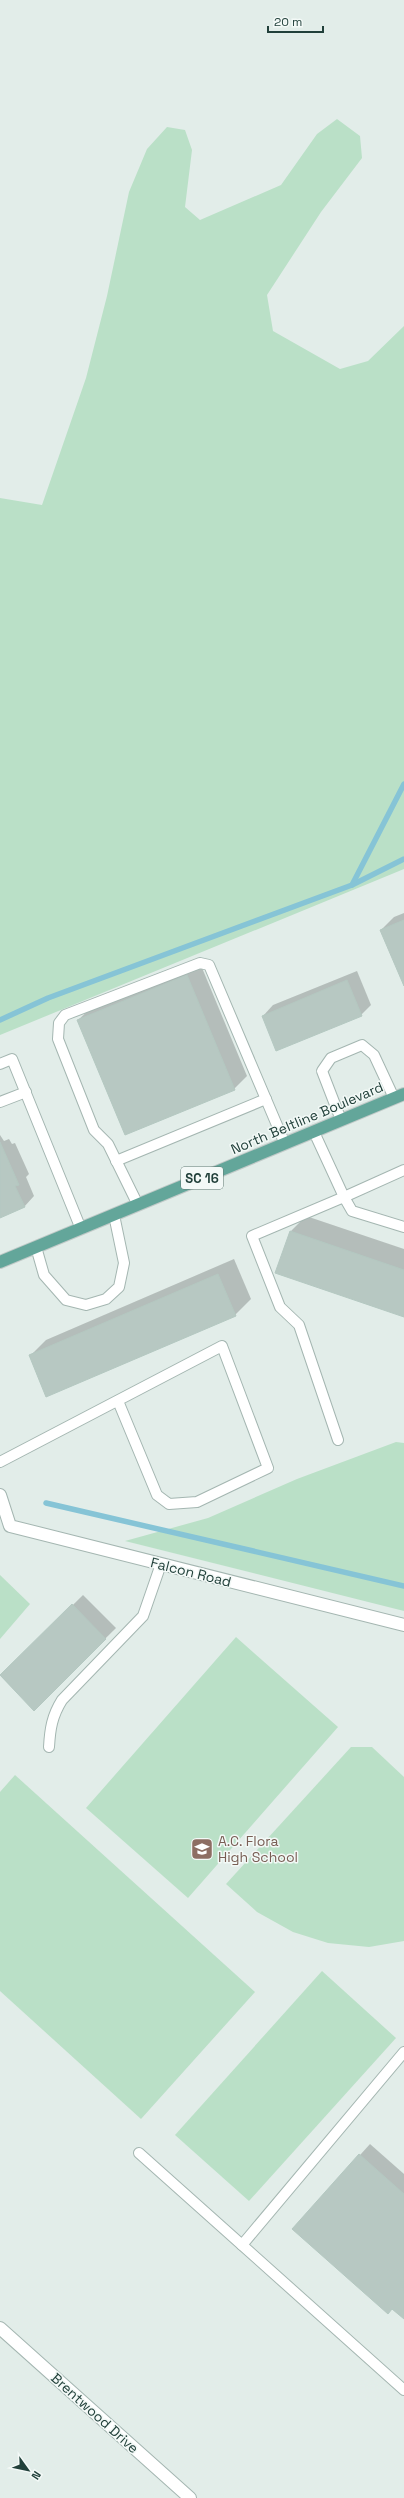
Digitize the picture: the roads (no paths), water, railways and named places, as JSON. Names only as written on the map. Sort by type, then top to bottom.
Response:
[{"type":"main road","name":"North Beltline Boulevard","points":[[0,1262],[399,1096]]},
{"type":"street","name":"Falcon Road","points":[[0,1495],[10,1526],[404,1626]]},
{"type":"street","name":"Brentwood Drive","points":[[0,2328],[190,2498]]},
{"type":"lane","points":[[138,1205],[108,1144],[94,1130],[58,1039],[59,1023],[65,1015],[200,963],[209,965],[285,1144]]},
{"type":"lane","points":[[341,1120],[322,1071],[331,1058],[362,1045],[374,1055],[399,1096]]},
{"type":"lane","points":[[0,1064],[12,1059],[81,1229]]},
{"type":"lane","points":[[0,1102],[26,1092]]},
{"type":"lane","points":[[116,1161],[266,1099]]},
{"type":"lane","points":[[314,1132],[352,1211],[404,1226]]},
{"type":"lane","points":[[338,1440],[299,1325],[280,1306],[252,1236],[404,1170]]},
{"type":"lane","points":[[36,1247],[44,1275],[66,1300],[86,1305],[106,1299],[119,1286],[124,1263],[114,1215]]},
{"type":"lane","points":[[0,1462],[118,1400],[222,1346],[268,1468],[197,1502],[169,1504],[157,1494],[118,1400]]},
{"type":"lane","points":[[48,1747],[51,1724],[55,1711],[62,1700],[143,1616],[162,1564]]},
{"type":"lane","points":[[242,2245],[404,2052]]},
{"type":"lane","points":[[139,2153],[404,2390]]},
{"type":"waterway","points":[[0,1020],[48,998],[352,885],[404,784]]},
{"type":"waterway","points":[[352,885],[404,859]]},
{"type":"waterway","points":[[46,1503],[404,1586]]},
{"type":"place","name":"A.C. Flora High School","points":[[202,1849]]}]
